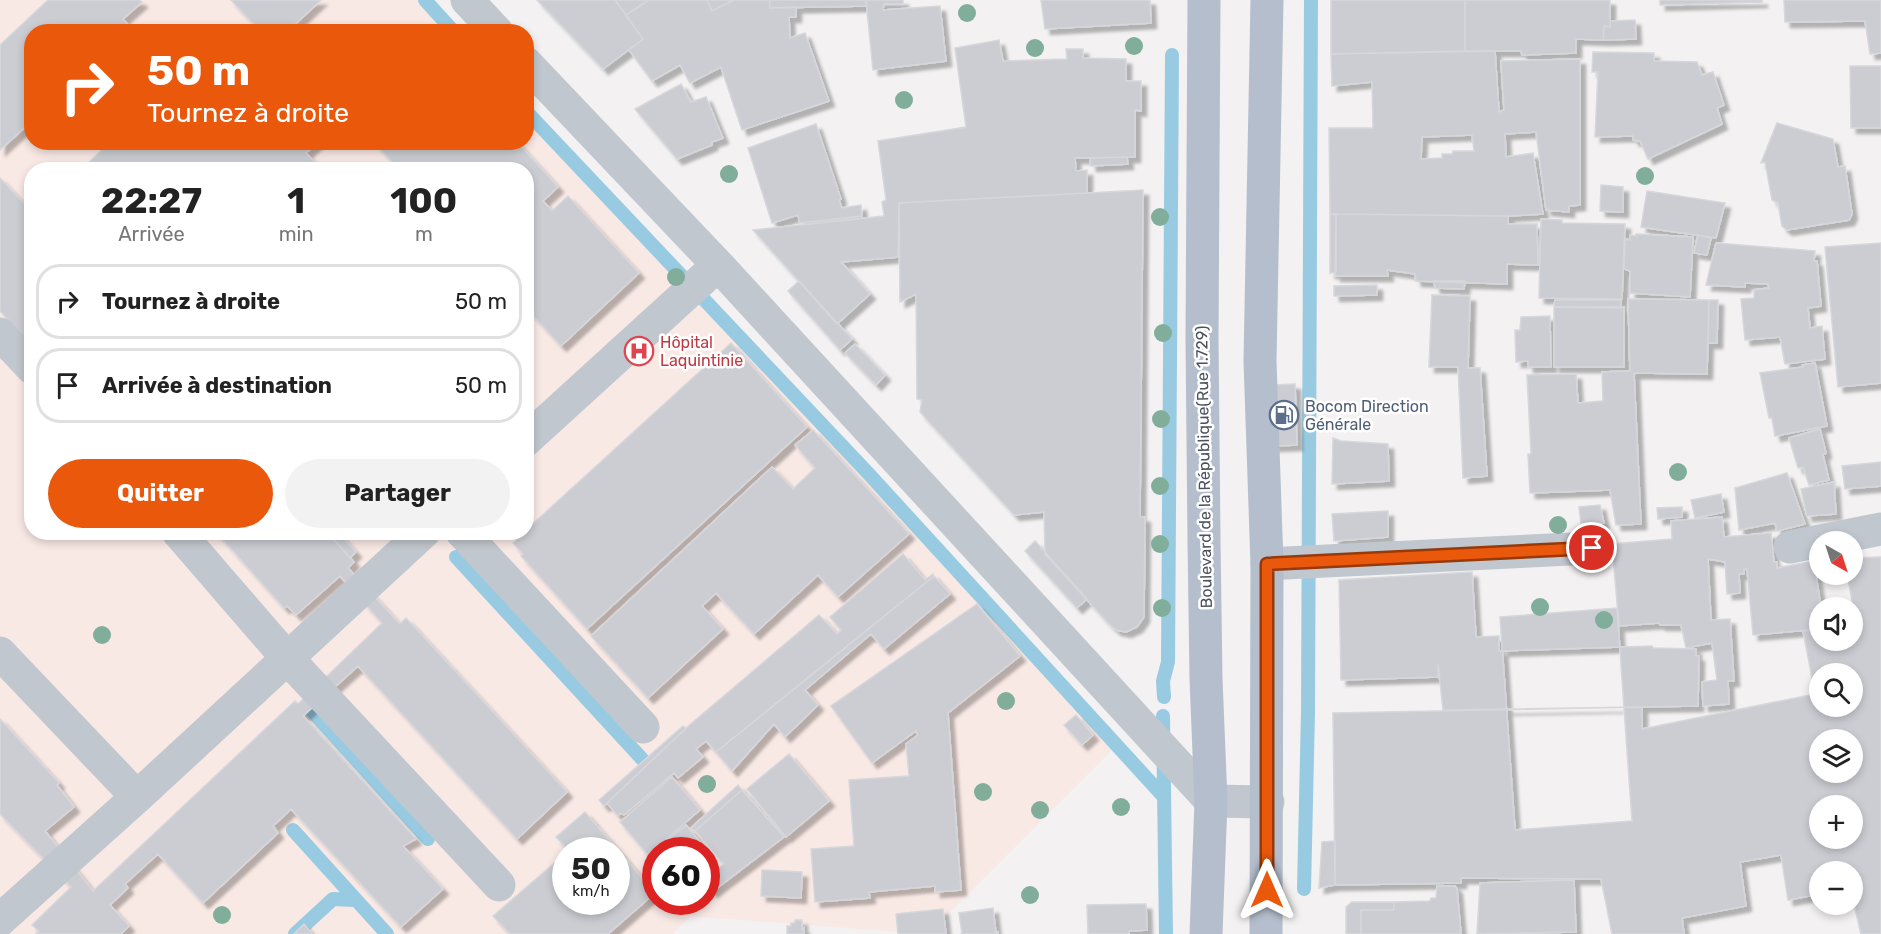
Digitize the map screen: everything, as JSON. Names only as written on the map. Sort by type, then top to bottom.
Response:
[{"type":"main road","name":"Boulevard de la République(Rue 1.729)","points":[[1204,0],[1202,338],[1206,680],[1211,801],[1206,934]]},
{"type":"main road","points":[[1266,934],[1267,564],[1260,361],[1267,0]]},
{"type":"street","points":[[467,0],[490,24]]},
{"type":"street","points":[[534,71],[718,265],[1211,801],[1268,802]]},
{"type":"street","points":[[534,433],[718,265]]},
{"type":"street","points":[[0,334],[24,360]]},
{"type":"street","points":[[1790,547],[1881,529]]},
{"type":"street","points":[[185,540],[286,658],[500,885]]},
{"type":"street","points":[[0,920],[415,540]]},
{"type":"street","points":[[469,540],[643,727]]},
{"type":"street","points":[[1267,564],[1592,548]]},
{"type":"street","points":[[0,652],[137,797]]},
{"type":"shaded area","name":"Hôpital Laquintinie","points":[[0,0],[425,0],[447,24],[24,24],[24,150],[534,150],[534,117],[1117,745],[928,934],[690,916],[673,934],[0,934]]},
{"type":"building","points":[[48,0],[139,0],[142,2],[123,19],[127,24],[24,24],[24,128],[0,150],[0,45]]},
{"type":"building","points":[[231,0],[321,0],[296,24],[254,24]]},
{"type":"building","points":[[537,0],[615,0],[643,39],[603,69]]},
{"type":"building","points":[[615,0],[649,0],[626,15]]},
{"type":"building","points":[[649,0],[707,0],[712,11],[734,0],[770,0],[770,8],[796,7],[796,17],[789,17],[790,38],[805,33],[829,101],[742,130],[721,67],[690,83],[680,65],[652,81],[629,50],[643,39],[626,15]]},
{"type":"building","points":[[707,0],[734,0],[712,11]]},
{"type":"building","points":[[770,0],[866,0],[866,6],[770,8]]},
{"type":"building","points":[[866,0],[903,0],[903,4],[884,4],[883,10],[940,6],[946,61],[873,70]]},
{"type":"building","points":[[1041,0],[1150,0],[1151,23],[1045,29]]},
{"type":"building","points":[[1331,0],[1465,0],[1465,51],[1331,54]]},
{"type":"building","points":[[1465,0],[1610,0],[1610,27],[1604,26],[1603,40],[1576,39],[1576,53],[1522,55],[1521,51],[1465,51]]},
{"type":"building","points":[[1660,0],[1762,0],[1762,2],[1660,5]]},
{"type":"building","points":[[1784,0],[1881,0],[1881,53],[1870,54],[1865,21],[1785,22]]},
{"type":"building","points":[[1635,20],[1636,39],[1603,40],[1604,26],[1610,27],[1610,21]]},
{"type":"building","points":[[999,40],[1003,61],[1067,59],[1066,49],[1083,49],[1083,58],[1126,59],[1126,81],[1141,81],[1141,111],[1135,110],[1135,157],[1075,158],[1076,171],[1087,170],[1087,193],[899,203],[898,257],[841,262],[870,294],[837,324],[753,230],[884,216],[882,202],[886,200],[878,141],[966,127],[955,48]]},
{"type":"building","points":[[1495,51],[1499,112],[1504,110],[1501,61],[1580,59],[1580,205],[1569,206],[1569,212],[1546,210],[1536,132],[1505,134],[1506,157],[1533,153],[1543,214],[1508,216],[1330,214],[1329,128],[1373,128],[1372,82],[1332,86],[1331,54]],"holes":[[[1472,135],[1474,151],[1453,151],[1452,154],[1442,154],[1442,158],[1421,159],[1422,137]]]},
{"type":"building","points":[[1593,52],[1654,53],[1654,61],[1697,62],[1702,75],[1713,72],[1724,105],[1717,108],[1722,124],[1648,159],[1640,141],[1633,140],[1633,136],[1595,137],[1598,72],[1592,72]]},
{"type":"building","points":[[1850,66],[1881,66],[1881,128],[1851,128]]},
{"type":"building","points":[[681,84],[691,102],[706,97],[723,138],[677,159],[635,109]]},
{"type":"building","points":[[1777,123],[1833,139],[1838,167],[1845,166],[1852,214],[1849,220],[1787,230],[1782,226],[1778,203],[1772,200],[1765,162],[1761,163]]},
{"type":"building","points":[[816,124],[842,208],[861,205],[862,216],[800,223],[798,215],[772,223],[748,148]]},
{"type":"building","points":[[102,150],[309,150],[306,153],[314,162],[89,162]]},
{"type":"building","points":[[381,150],[524,150],[558,187],[543,201],[552,211],[568,196],[639,273],[561,346],[534,317],[534,162],[392,162]]},
{"type":"building","points":[[1127,157],[1128,164],[1091,166],[1090,158]]},
{"type":"building","points":[[0,178],[24,204],[24,336],[0,311]]},
{"type":"building","points":[[1601,185],[1623,187],[1623,212],[1600,211]]},
{"type":"building","points":[[1143,190],[1140,517],[1145,517],[1144,617],[1137,627],[1126,632],[1116,630],[1108,623],[1045,554],[1044,512],[1014,515],[920,412],[922,400],[917,399],[916,294],[900,302],[899,203]]},
{"type":"building","points":[[1647,191],[1725,203],[1716,238],[1641,227]]},
{"type":"building","points":[[1330,214],[1336,214],[1336,272],[1330,273]]},
{"type":"building","points":[[1336,214],[1508,216],[1508,224],[1537,224],[1538,265],[1507,264],[1507,284],[1416,281],[1415,274],[1387,270],[1388,276],[1335,276]]},
{"type":"building","points":[[1541,219],[1562,220],[1562,223],[1625,224],[1622,299],[1539,298]]},
{"type":"building","points":[[1636,234],[1693,237],[1690,297],[1630,293],[1630,271],[1624,269],[1625,239],[1630,240],[1630,235],[1636,236]]},
{"type":"building","points":[[1698,235],[1711,238],[1707,255],[1694,253]]},
{"type":"building","points":[[1716,243],[1815,251],[1814,261],[1817,261],[1821,306],[1808,308],[1810,328],[1822,326],[1825,359],[1785,364],[1780,337],[1745,340],[1741,299],[1754,298],[1754,290],[1769,288],[1768,284],[1745,283],[1745,287],[1706,285]]},
{"type":"building","points":[[1881,243],[1881,383],[1838,387],[1825,247]]},
{"type":"building","points":[[799,281],[852,339],[840,350],[788,291]]},
{"type":"building","points":[[1434,281],[1465,281],[1464,289],[1435,288]]},
{"type":"building","points":[[1377,285],[1377,295],[1334,296],[1334,286]]},
{"type":"building","points":[[1432,295],[1470,296],[1468,368],[1480,368],[1487,476],[1463,478],[1458,367],[1429,367]]},
{"type":"building","points":[[1628,299],[1709,300],[1707,374],[1634,373],[1641,524],[1616,525],[1610,490],[1530,493],[1528,454],[1531,454],[1527,375],[1576,374],[1578,403],[1603,401],[1602,372],[1630,371]]},
{"type":"building","points":[[1555,300],[1621,300],[1621,308],[1554,307]]},
{"type":"building","points":[[1709,300],[1718,300],[1717,343],[1708,343]]},
{"type":"building","points":[[1554,307],[1624,307],[1624,367],[1554,367]]},
{"type":"building","points":[[1550,316],[1551,367],[1528,367],[1528,361],[1516,362],[1515,330],[1520,330],[1521,317]]},
{"type":"building","points":[[731,343],[807,427],[587,629],[521,556],[523,554],[513,543],[517,540],[534,540],[534,523]]},
{"type":"building","points":[[855,344],[885,375],[876,385],[845,353]]},
{"type":"building","points":[[1815,363],[1827,426],[1775,436],[1760,373]]},
{"type":"building","name":"Bocom Direction Générale","points":[[1295,384],[1297,445],[1273,446],[1271,385]]},
{"type":"building","points":[[1820,429],[1829,480],[1809,485],[1803,467],[1798,468],[1789,438]]},
{"type":"building","points":[[813,430],[909,534],[838,597],[818,575],[754,634],[716,593],[702,606],[723,629],[648,698],[591,636],[772,467],[793,489],[815,468],[795,445]]},
{"type":"building","points":[[1333,438],[1341,441],[1388,444],[1389,481],[1332,484]]},
{"type":"building","points":[[1881,462],[1881,486],[1845,489],[1842,466]]},
{"type":"building","points":[[1787,473],[1805,524],[1777,531],[1775,523],[1739,530],[1735,488]]},
{"type":"building","points":[[1834,482],[1836,514],[1807,516],[1801,489]]},
{"type":"building","points":[[1721,494],[1724,512],[1695,518],[1691,500]]},
{"type":"building","points":[[1600,505],[1604,523],[1581,524],[1579,507]]},
{"type":"building","points":[[1682,507],[1682,517],[1658,519],[1657,508]]},
{"type":"building","points":[[1388,511],[1388,537],[1334,541],[1332,514]]},
{"type":"building","points":[[1722,517],[1724,537],[1771,533],[1774,562],[1777,562],[1777,568],[1809,562],[1809,585],[1818,585],[1819,597],[1809,597],[1809,630],[1753,635],[1747,569],[1744,569],[1744,574],[1739,574],[1740,593],[1727,594],[1725,562],[1708,559],[1711,620],[1730,619],[1734,681],[1728,681],[1729,704],[1703,706],[1702,682],[1717,680],[1712,643],[1686,648],[1681,625],[1660,625],[1659,623],[1619,626],[1612,544],[1672,539],[1671,521]]},
{"type":"building","points":[[223,540],[334,540],[354,562],[348,568],[400,624],[406,618],[567,792],[517,839],[358,666],[303,716],[416,839],[403,846],[443,889],[401,927],[291,809],[273,826],[278,833],[203,903],[158,854],[125,884],[128,888],[110,905],[129,926],[121,934],[36,934],[39,931],[32,925],[71,887],[0,814],[0,719],[59,783],[57,785],[74,807],[45,831],[93,891],[295,701],[298,704],[382,623],[340,576],[296,615],[287,606],[284,608]]},
{"type":"building","points":[[334,540],[345,540],[356,552],[350,558]]},
{"type":"building","points":[[1035,541],[1087,599],[1077,608],[1025,551]]},
{"type":"building","points":[[903,554],[925,580],[933,574],[934,576],[716,752],[706,741],[696,749],[703,757],[678,778],[674,773],[624,815],[621,813],[618,816],[607,803],[686,728],[819,615],[837,634],[841,630],[830,617]]},
{"type":"building","points":[[1881,557],[1881,934],[1861,934],[1856,915],[1863,915],[1863,861],[1809,861],[1809,896],[1788,900],[1781,855],[1740,862],[1746,906],[1682,918],[1684,934],[1612,934],[1601,879],[1461,878],[1461,883],[1335,885],[1333,713],[1642,707],[1642,729],[1809,695],[1809,717],[1863,717],[1863,663],[1809,663],[1803,631],[1809,631],[1809,651],[1863,651],[1863,597],[1851,597],[1849,585],[1863,585],[1863,558]]},
{"type":"building","points":[[1472,572],[1476,637],[1499,636],[1499,651],[1652,646],[1653,648],[1696,649],[1696,656],[1699,656],[1698,706],[1443,710],[1438,664],[1438,677],[1341,680],[1339,580]]},
{"type":"building","points":[[934,576],[950,594],[884,649],[871,634],[805,690],[818,705],[785,737],[774,724],[732,771],[716,752]]},
{"type":"building","points":[[977,604],[1020,656],[948,713],[961,890],[935,892],[935,886],[869,892],[870,898],[815,902],[811,849],[854,846],[849,780],[909,776],[906,744],[918,735],[916,731],[872,763],[831,706]]},
{"type":"building","points":[[1617,608],[1632,821],[1515,830],[1500,617]]},
{"type":"building","points":[[1076,715],[1093,735],[1082,745],[1064,725]]},
{"type":"building","points":[[683,726],[686,728],[604,806],[599,800]]},
{"type":"building","points":[[789,754],[829,801],[786,837],[747,789]]},
{"type":"building","points":[[672,777],[700,810],[669,837],[642,837],[642,848],[620,822]]},
{"type":"building","points":[[738,785],[742,790],[695,831],[691,828]]},
{"type":"building","points":[[742,790],[784,837],[720,886],[720,867],[724,864],[720,859],[720,837],[700,837],[695,831]]},
{"type":"building","points":[[585,812],[607,837],[556,837]]},
{"type":"building","points":[[686,825],[696,837],[672,837]]},
{"type":"building","points":[[1335,841],[1335,885],[1319,888],[1322,842]]},
{"type":"building","points":[[630,864],[642,878],[642,904],[630,915]]},
{"type":"building","points":[[552,865],[552,915],[630,915],[608,934],[510,934],[493,916]]},
{"type":"building","points":[[762,870],[802,872],[801,898],[761,896]]},
{"type":"building","points":[[1574,880],[1576,932],[1477,934],[1480,883]]},
{"type":"building","points":[[1437,886],[1455,886],[1457,889],[1461,934],[1361,934],[1361,910],[1394,910],[1394,902],[1430,901],[1431,898],[1436,898]]},
{"type":"building","points":[[1352,902],[1394,902],[1394,910],[1361,910],[1361,934],[1346,934],[1346,907]]},
{"type":"building","points":[[1146,904],[1147,930],[1129,931],[1129,934],[1088,934],[1087,905]]},
{"type":"building","points":[[993,908],[998,934],[962,934],[959,913]]},
{"type":"building","points":[[943,909],[946,934],[898,934],[896,914]]},
{"type":"building","points":[[795,920],[802,920],[804,934],[787,934],[787,926],[795,923]]},
{"type":"building","points":[[304,924],[312,934],[294,934]]},
{"type":"waterway","points":[[425,0],[447,24]]},
{"type":"waterway","points":[[1304,889],[1308,712],[1311,0]]},
{"type":"waterway","points":[[1164,697],[1163,681],[1168,662],[1172,55]]},
{"type":"waterway","points":[[534,119],[867,472],[1164,797]]},
{"type":"waterway","points":[[456,557],[643,760]]},
{"type":"waterway","points":[[311,710],[428,839]]},
{"type":"waterway","points":[[1163,716],[1166,934]]},
{"type":"waterway","points":[[293,830],[387,934]]},
{"type":"waterway","points":[[295,934],[333,899],[355,900]]},
{"type":"place","name":"Hôpital Laquintinie","points":[[639,351]]},
{"type":"place","name":"Bocom Direction Générale","points":[[1284,415]]},
{"type":"route","points":[[1267,890],[1267,564],[1592,548]]}]
